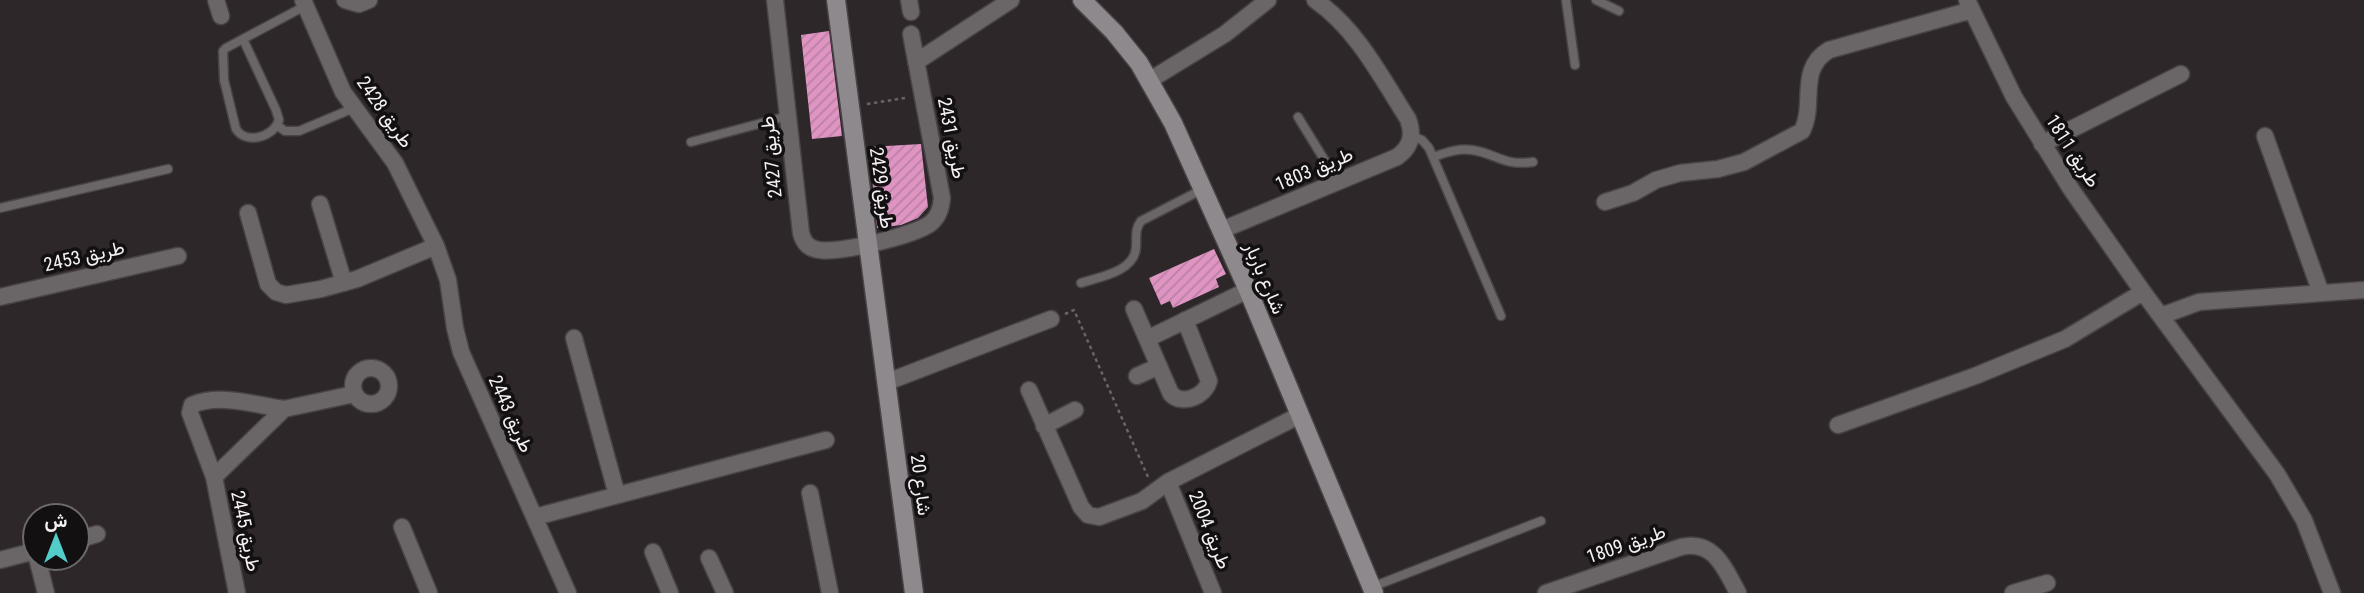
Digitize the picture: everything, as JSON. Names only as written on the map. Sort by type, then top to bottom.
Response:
[{"type":"street","points":[[345,0],[359,4],[369,0]]},
{"type":"street","name":"طريق 2427","points":[[775,0],[803,239],[810,247],[820,250],[869,245]]},
{"type":"street","name":"طريق 2429","points":[[836,0],[887,382]]},
{"type":"street","points":[[916,62],[1011,0]]},
{"type":"street","name":"شارع باربار","points":[[1082,0],[1127,48],[1150,80],[1173,123],[1248,290],[1373,590]]},
{"type":"street","points":[[1150,80],[1225,34],[1268,0]]},
{"type":"street","points":[[1315,0],[1331,13],[1367,54],[1408,119],[1412,136]]},
{"type":"street","name":"طريق 2428","points":[[308,2],[343,92],[395,163],[436,246]]},
{"type":"street","points":[[1605,202],[1633,193],[1656,180],[1680,173],[1718,169],[1744,162],[1802,131],[1806,123],[1810,73],[1820,55],[1970,5]]},
{"type":"street","name":"طريق 1811","points":[[1970,5],[2014,97],[2042,144],[2143,292],[2277,474],[2304,520],[2332,593]]},
{"type":"street","name":"طريق 2431","points":[[869,245],[922,228],[939,213],[942,198],[911,34]]},
{"type":"street","points":[[2042,144],[2181,74]]},
{"type":"street","name":"طريق 1803","points":[[1222,230],[1397,157],[1404,152],[1412,136]]},
{"type":"street","points":[[2265,136],[2321,293]]},
{"type":"street","points":[[320,204],[344,283]]},
{"type":"street","points":[[248,213],[266,279],[276,292],[292,295],[344,283],[436,246]]},
{"type":"street","name":"طريق 2443","points":[[436,246],[447,280],[461,352],[568,593]]},
{"type":"street","name":"طريق 2453","points":[[0,297],[178,256]]},
{"type":"street","points":[[1147,339],[1248,290]]},
{"type":"street","points":[[2161,316],[2199,302],[2364,290]]},
{"type":"street","points":[[1839,425],[2065,340],[2143,292]]},
{"type":"street","points":[[1134,309],[1171,394],[1180,400],[1187,400],[1203,392],[1209,385],[1209,377],[1185,320]]},
{"type":"street","points":[[887,382],[1051,319]]},
{"type":"street","points":[[574,338],[617,495]]},
{"type":"street","points":[[1138,376],[1159,366]]},
{"type":"street","name":"شارع 20","points":[[887,382],[914,593]]},
{"type":"street","points":[[1029,390],[1081,507],[1088,515],[1104,516],[1155,493],[1168,482],[1300,415]]},
{"type":"street","points":[[284,409],[354,394]]},
{"type":"street","name":"طريق 2445","points":[[237,593],[214,477],[190,413],[192,405],[209,400],[226,400],[284,409]]},
{"type":"street","name":"طريق 2445","points":[[214,477],[284,409]]},
{"type":"street","points":[[1044,426],[1075,410]]},
{"type":"street","points":[[534,517],[826,440]]},
{"type":"street","name":"طريق 2004","points":[[1168,482],[1207,591]]},
{"type":"street","points":[[810,494],[830,593]]},
{"type":"street","points":[[402,527],[429,593]]},
{"type":"street","points":[[91,536],[97,534]]},
{"type":"street","name":"طريق 1809","points":[[1546,593],[1681,547],[1694,545],[1707,549],[1718,557],[1738,593]]},
{"type":"street","points":[[653,552],[670,593]]},
{"type":"street","points":[[0,561],[21,555]]},
{"type":"street","points":[[709,558],[725,593]]},
{"type":"street","points":[[41,572],[46,593]]},
{"type":"street","points":[[2012,593],[2047,583]]},
{"type":"lane","points":[[1566,0],[1575,65]]},
{"type":"lane","points":[[1596,0],[1619,11]]},
{"type":"lane","points":[[278,126],[260,136],[246,139],[240,135],[236,129],[224,80],[222,55],[226,48],[308,2]]},
{"type":"lane","points":[[243,39],[276,110],[278,126],[285,131],[294,132],[354,108]]},
{"type":"lane","points":[[691,142],[788,116]]},
{"type":"lane","points":[[1298,117],[1338,182]]},
{"type":"lane","points":[[1412,136],[1426,144],[1433,157],[1500,316]]},
{"type":"lane","points":[[1433,157],[1452,151],[1470,150],[1510,163],[1533,162]]},
{"type":"lane","points":[[0,208],[168,169]]},
{"type":"lane","points":[[1080,283],[1125,267],[1135,253],[1136,229],[1141,221],[1203,189]]},
{"type":"lane","points":[[1373,590],[1541,521]]},
{"type":"path","points":[[850,106],[922,96]]},
{"type":"path","points":[[1051,319],[1074,310],[1155,493]]},
{"type":"building","points":[[829,31],[842,136],[812,139],[801,35]]},
{"type":"building","points":[[921,144],[928,207],[918,218],[901,225],[877,228],[869,147]]},
{"type":"building","points":[[1214,249],[1226,274],[1216,279],[1219,287],[1173,308],[1170,301],[1161,305],[1149,278]]}]
